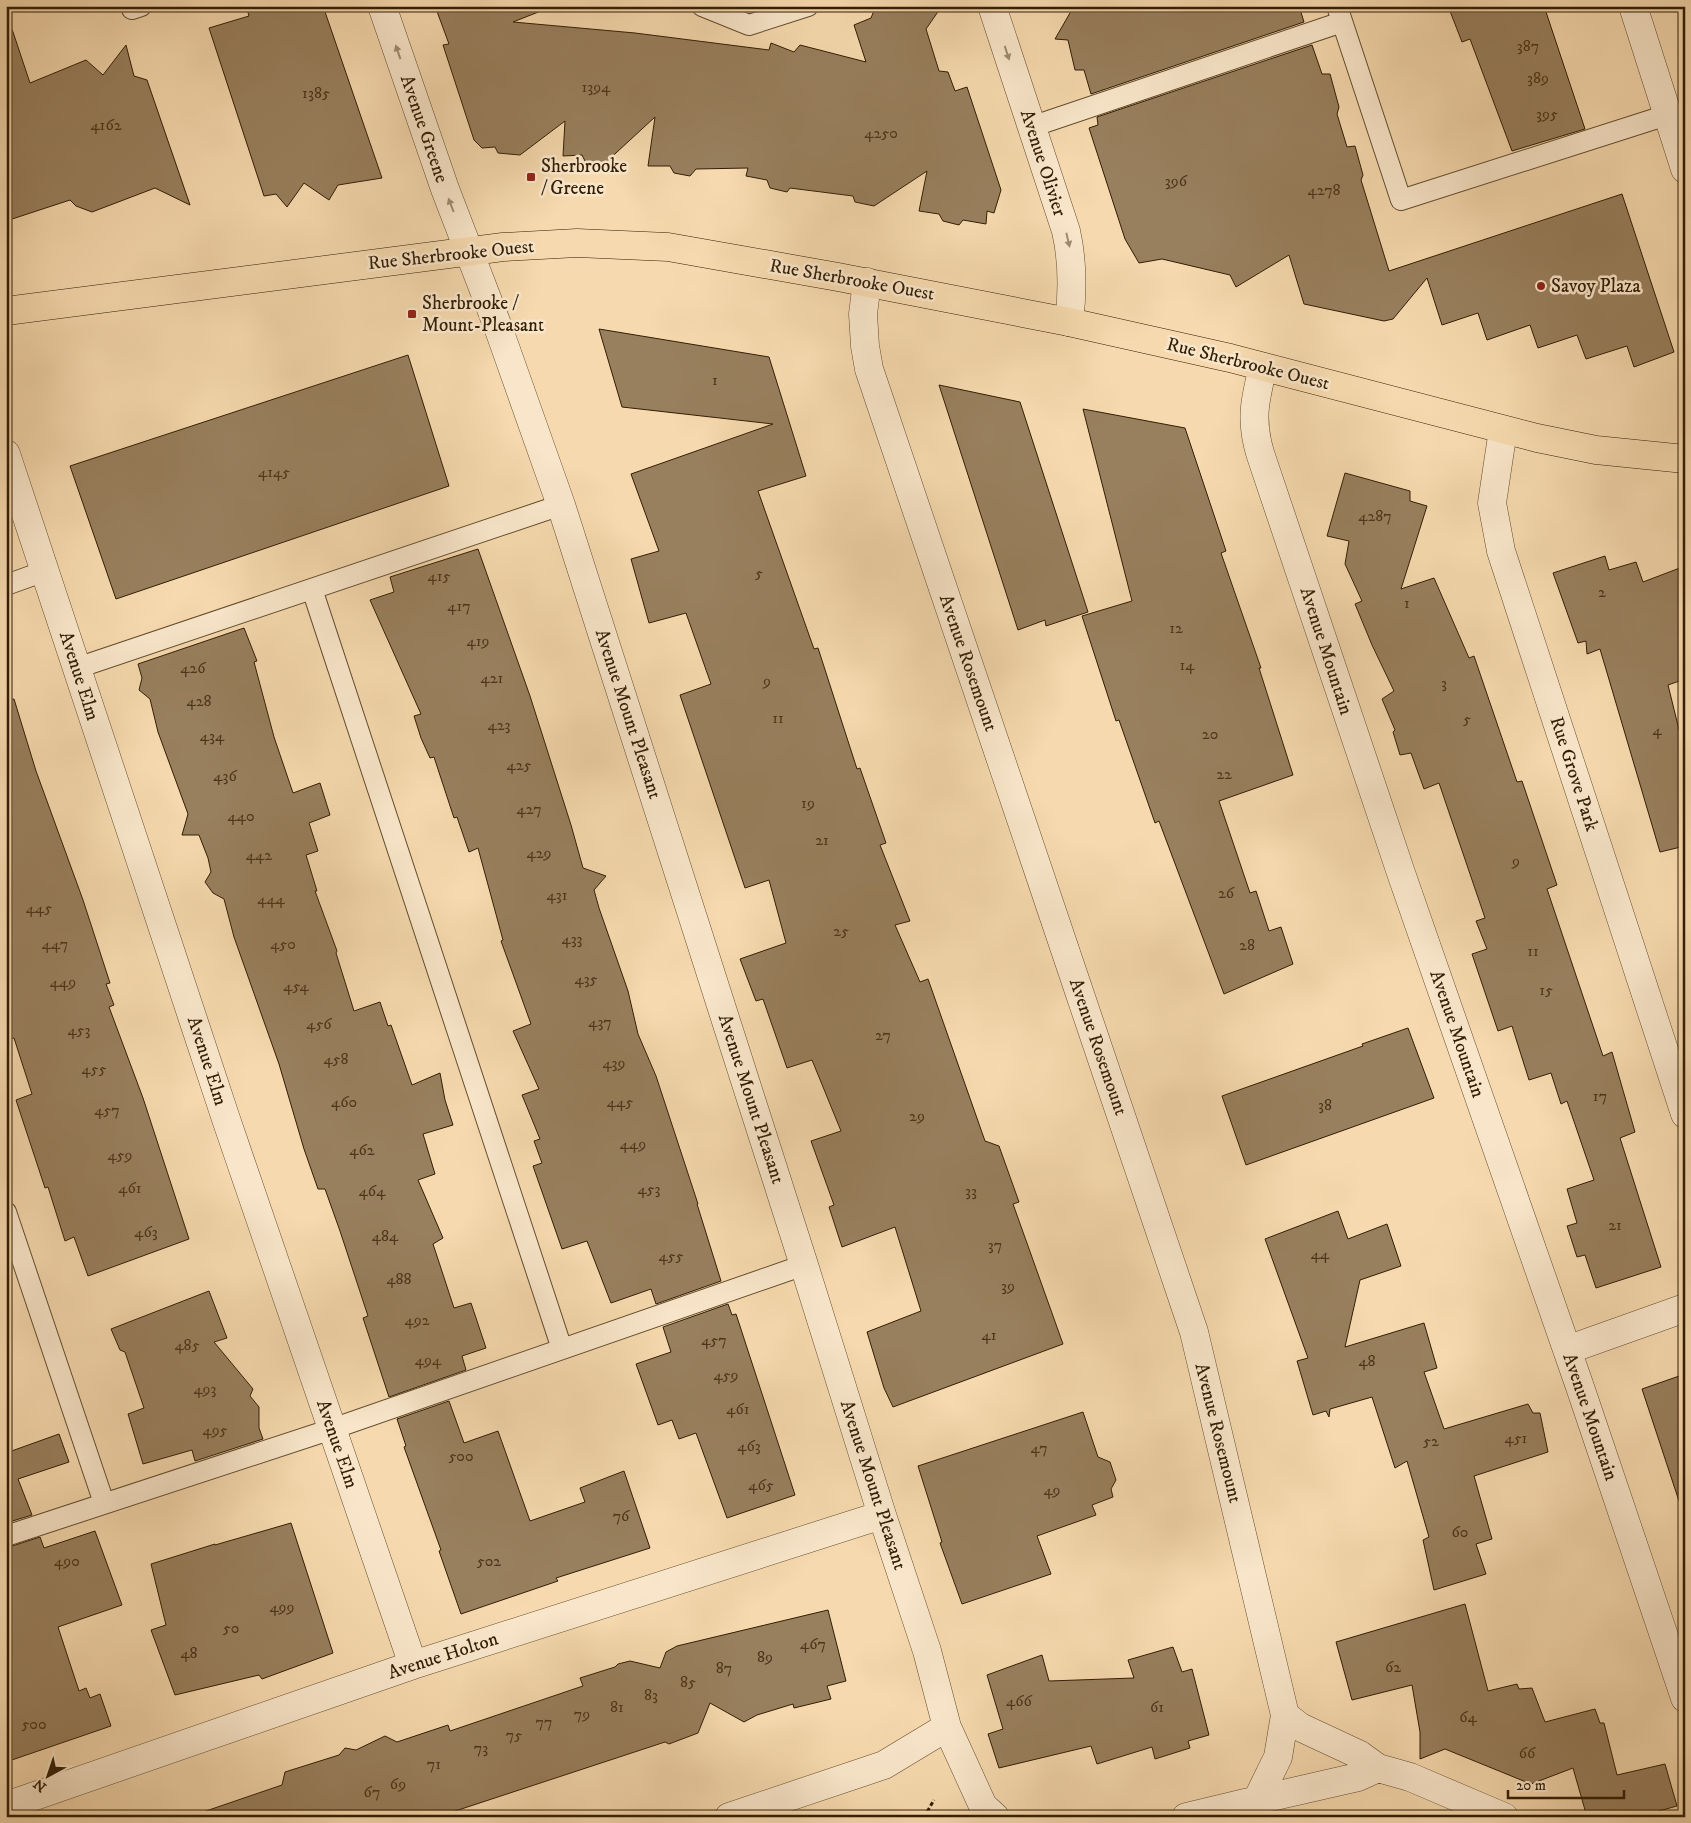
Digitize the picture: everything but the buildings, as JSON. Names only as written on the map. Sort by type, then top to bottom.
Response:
[{"type":"main road","name":"Rue Sherbrooke Ouest","points":[[6,311],[469,251],[577,243],[668,247],[868,282],[1069,322],[1263,366],[1503,430],[1596,450],[1685,459]]},
{"type":"street","name":"Avenue Greene","points":[[382,6],[445,189],[469,251]]},
{"type":"street","name":"Avenue Olivier","points":[[992,6],[1066,230],[1071,252],[1073,292],[1069,322]]},
{"type":"street","points":[[1632,6],[1685,169]]},
{"type":"street","name":"Avenue Mount Pleasant","points":[[469,251],[561,505],[927,1651],[947,1726],[983,1806],[995,1817]]},
{"type":"street","name":"Avenue Rosemount","points":[[868,282],[862,314],[869,369],[1194,1332],[1285,1715]]},
{"type":"street","name":"Avenue Mountain","points":[[1263,366],[1256,398],[1254,423],[1260,453],[1401,873],[1567,1350],[1685,1698]]},
{"type":"street","name":"Rue Grove Park","points":[[1503,430],[1492,503],[1501,551],[1685,1114]]},
{"type":"street","name":"Avenue Elm","points":[[6,454],[226,1119],[412,1665]]},
{"type":"street","points":[[1567,1350],[1685,1308]]},
{"type":"street","name":"Avenue Holton","points":[[6,1806],[412,1665],[882,1515]]},
{"type":"street","points":[[1257,1800],[1278,1757],[1285,1715],[1300,1727],[1360,1755],[1378,1768],[1410,1777],[1504,1817]]},
{"type":"street","points":[[729,1817],[884,1765],[947,1726]]},
{"type":"street","points":[[1186,1817],[1358,1777],[1378,1768]]},
{"type":"lane","points":[[131,6],[132,9],[141,6]]},
{"type":"lane","points":[[702,6],[749,25],[808,6]]},
{"type":"lane","points":[[1031,127],[1340,14],[1401,200],[1668,115]]},
{"type":"lane","points":[[77,668],[561,505]]},
{"type":"lane","points":[[6,585],[45,572]]},
{"type":"lane","points":[[312,589],[562,1349]]},
{"type":"lane","points":[[6,1212],[104,1503]]},
{"type":"lane","points":[[6,1536],[332,1429],[804,1265]]},
{"type":"path","points":[[924,1817],[934,1800]]},
{"type":"place","name":"Sherbrooke / Greene","points":[[531,177]]},
{"type":"place","name":"Savoy Plaza","points":[[1541,286]]},
{"type":"place","name":"Sherbrooke / Mount-Pleasant","points":[[412,314]]}]
